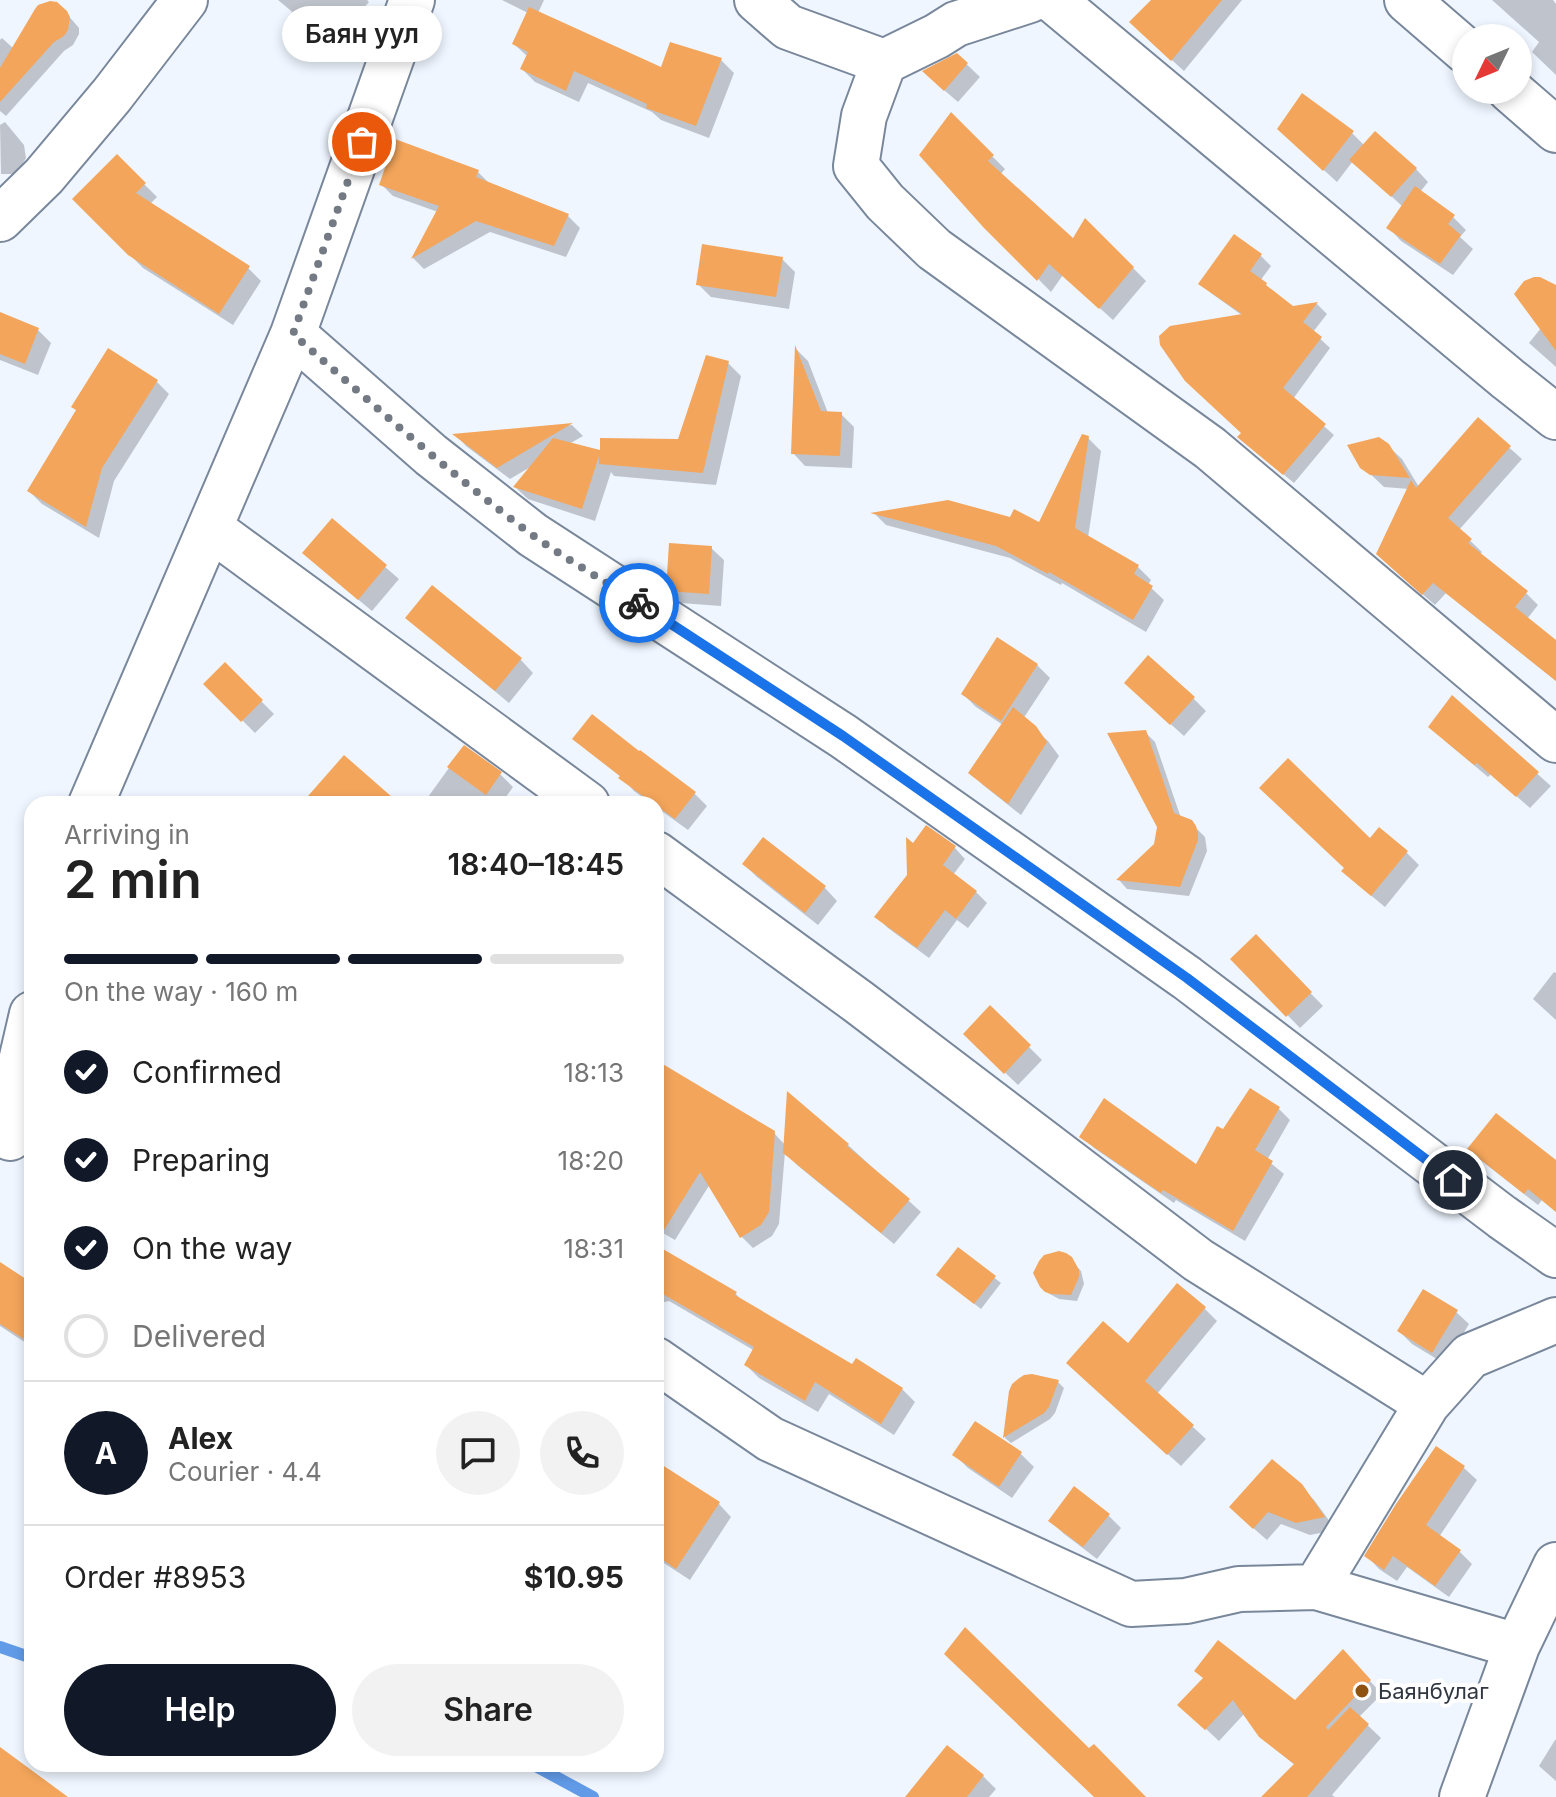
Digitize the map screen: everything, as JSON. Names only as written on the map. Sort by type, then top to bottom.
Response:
[{"type":"street","points":[[0,219],[44,176],[112,95],[185,0]]},
{"type":"street","points":[[94,796],[293,334],[412,0]]},
{"type":"street","points":[[757,0],[788,27],[884,62]]},
{"type":"street","points":[[1030,0],[956,24],[884,62],[864,116],[856,166],[885,202],[934,249],[1210,448],[1556,740]]},
{"type":"street","points":[[1053,0],[1556,417]]},
{"type":"street","points":[[1407,0],[1452,39]]},
{"type":"street","points":[[1526,104],[1556,130]]},
{"type":"street","points":[[293,334],[431,455],[533,535],[843,736],[1187,978],[1556,1255]]},
{"type":"street","points":[[210,528],[576,796]]},
{"type":"street","points":[[664,860],[860,1003],[1198,1260],[1427,1404]]},
{"type":"street","points":[[14,1143],[16,1083],[24,1048]]},
{"type":"street","points":[[1316,1587],[1427,1404],[1470,1356],[1556,1320]]},
{"type":"street","points":[[664,1366],[770,1439],[1131,1604],[1186,1601],[1239,1589],[1316,1587],[1517,1646]]},
{"type":"street","points":[[1462,1797],[1517,1646],[1556,1565]]},
{"type":"building","points":[[1151,0],[1222,0],[1171,61],[1129,22]]},
{"type":"building","points":[[50,1],[57,2],[67,11],[70,17],[68,30],[0,102],[0,68],[35,9]]},
{"type":"building","points":[[529,7],[661,67],[670,42],[722,58],[696,126],[646,108],[647,104],[574,71],[566,91],[520,69],[528,52],[512,44]]},
{"type":"building","points":[[957,53],[968,63],[944,91],[922,71]]},
{"type":"building","points":[[1302,93],[1354,131],[1323,171],[1277,129]]},
{"type":"building","points":[[951,112],[994,155],[988,161],[1073,238],[1085,218],[1134,267],[1099,309],[1049,264],[1037,281],[984,228],[919,155]]},
{"type":"building","points":[[1375,131],[1417,168],[1391,197],[1349,160]]},
{"type":"building","points":[[395,139],[479,170],[476,177],[569,214],[554,246],[476,221],[411,259],[439,206],[379,185]]},
{"type":"building","points":[[117,154],[146,183],[136,193],[250,266],[219,314],[128,255],[72,199]]},
{"type":"building","points":[[1415,186],[1455,215],[1448,224],[1461,235],[1440,264],[1386,228]]},
{"type":"building","points":[[1234,234],[1262,254],[1250,271],[1266,285],[1293,306],[1318,302],[1303,322],[1322,337],[1283,388],[1326,424],[1283,475],[1237,437],[1241,433],[1185,381],[1160,345],[1159,336],[1170,326],[1242,314],[1198,284]]},
{"type":"building","points":[[702,244],[783,257],[776,297],[696,285]]},
{"type":"building","points":[[1534,277],[1556,285],[1556,351],[1514,294],[1524,281]]},
{"type":"building","points":[[0,312],[39,328],[25,364],[0,354]]},
{"type":"building","points":[[795,345],[821,411],[842,412],[840,456],[791,454]]},
{"type":"building","points":[[108,348],[158,380],[102,468],[86,527],[27,491],[76,410],[71,407]]},
{"type":"building","points":[[706,355],[729,361],[703,473],[599,464],[599,456],[582,509],[513,487],[553,438],[600,450],[600,438],[678,439]]},
{"type":"building","points":[[1478,417],[1511,446],[1448,518],[1472,539],[1468,543],[1528,591],[1515,607],[1556,640],[1556,681],[1433,583],[1422,595],[1376,554],[1411,480],[1416,488]]},
{"type":"building","points":[[573,423],[497,468],[452,434]]},
{"type":"building","points":[[1082,434],[1089,436],[1075,528],[1139,565],[1134,574],[1153,586],[1133,620],[996,546],[870,513],[948,500],[1010,517],[1014,509],[1039,522]]},
{"type":"building","points":[[1379,437],[1389,444],[1410,478],[1370,475],[1360,468],[1347,445]]},
{"type":"building","points":[[332,518],[387,565],[358,600],[302,553]]},
{"type":"building","points":[[669,543],[712,546],[709,594],[666,591]]},
{"type":"building","points":[[432,585],[522,658],[495,691],[405,618]]},
{"type":"building","points":[[997,637],[1038,664],[1001,721],[961,694]]},
{"type":"building","points":[[1148,655],[1195,697],[1170,725],[1124,683]]},
{"type":"building","points":[[225,662],[263,700],[241,722],[203,684]]},
{"type":"building","points":[[1452,695],[1539,772],[1516,797],[1428,727]]},
{"type":"building","points":[[1013,707],[1036,726],[1047,742],[1008,804],[968,773]]},
{"type":"building","points":[[592,714],[696,792],[675,819],[664,811],[664,796],[643,796],[572,739]]},
{"type":"building","points":[[1146,730],[1174,813],[1192,820],[1198,833],[1180,887],[1116,880],[1154,844],[1157,827],[1107,733]]},
{"type":"building","points":[[464,745],[502,772],[486,795],[447,767]]},
{"type":"building","points":[[344,755],[391,796],[308,796]]},
{"type":"building","points":[[1288,758],[1370,838],[1379,827],[1408,851],[1371,896],[1341,871],[1344,868],[1259,788]]},
{"type":"building","points":[[926,825],[956,846],[943,865],[977,891],[956,919],[945,910],[917,948],[874,917],[907,875],[906,837],[913,843]]},
{"type":"building","points":[[763,837],[826,886],[805,913],[742,864]]},
{"type":"building","points":[[1256,934],[1312,992],[1286,1017],[1230,959]]},
{"type":"building","points":[[990,1005],[1031,1045],[1004,1074],[963,1034]]},
{"type":"building","points":[[664,1065],[775,1131],[769,1212],[761,1225],[740,1238],[700,1172],[664,1230]]},
{"type":"building","points":[[1250,1088],[1280,1107],[1255,1150],[1273,1161],[1233,1231],[1163,1190],[1161,1193],[1079,1137],[1104,1098],[1196,1164],[1217,1126],[1223,1129]]},
{"type":"building","points":[[787,1091],[910,1199],[881,1233],[783,1153]]},
{"type":"building","points":[[1496,1113],[1556,1160],[1556,1212],[1528,1189],[1524,1194],[1467,1149]]},
{"type":"building","points":[[958,1247],[996,1276],[974,1304],[936,1275]]},
{"type":"building","points":[[664,1250],[852,1364],[856,1358],[903,1388],[881,1424],[815,1382],[805,1401],[744,1365],[754,1347],[664,1295]]},
{"type":"building","points":[[1059,1251],[1072,1257],[1079,1270],[1071,1295],[1045,1292],[1033,1273],[1044,1255]]},
{"type":"building","points":[[0,1262],[24,1278],[24,1339],[0,1324]]},
{"type":"building","points":[[1177,1283],[1206,1307],[1145,1381],[1194,1425],[1167,1455],[1066,1363],[1103,1321],[1128,1343]]},
{"type":"building","points":[[1423,1289],[1458,1310],[1432,1353],[1397,1331]]},
{"type":"building","points":[[1024,1375],[1059,1380],[1049,1407],[1003,1438],[1012,1384]]},
{"type":"building","points":[[975,1421],[1022,1452],[999,1487],[952,1455]]},
{"type":"building","points":[[1436,1446],[1465,1466],[1426,1525],[1461,1550],[1435,1586],[1393,1556],[1384,1570],[1364,1556]]},
{"type":"building","points":[[1272,1459],[1302,1484],[1325,1517],[1296,1523],[1268,1512],[1253,1529],[1229,1507]]},
{"type":"building","points":[[664,1466],[720,1502],[676,1569],[664,1561]]},
{"type":"building","points":[[1074,1486],[1110,1514],[1083,1547],[1048,1521]]},
{"type":"building","points":[[965,1627],[1089,1748],[1094,1744],[1146,1797],[1094,1797],[944,1654]]},
{"type":"building","points":[[1218,1640],[1295,1700],[1343,1649],[1371,1680],[1326,1727],[1328,1730],[1350,1707],[1369,1724],[1307,1797],[1261,1797],[1294,1764],[1259,1737],[1233,1700],[1205,1730],[1177,1705],[1203,1678],[1194,1671]]},
{"type":"building","points":[[947,1745],[984,1775],[967,1797],[905,1797]]},
{"type":"building","points":[[0,1747],[24,1765],[24,1772],[34,1772],[68,1797],[0,1797]]},
{"type":"waterway","points":[[0,1647],[24,1655]]},
{"type":"waterway","points":[[547,1772],[593,1797]]},
{"type":"way so far","points":[[362,142],[293,334],[431,455],[533,535],[639,603]]},
{"type":"place","name":"Баян уул","points":[[362,142]]},
{"type":"place","name":"Баянбулаг","points":[[1362,1691]]},
{"type":"route","points":[[639,603],[843,736],[1187,978],[1453,1180]]}]
